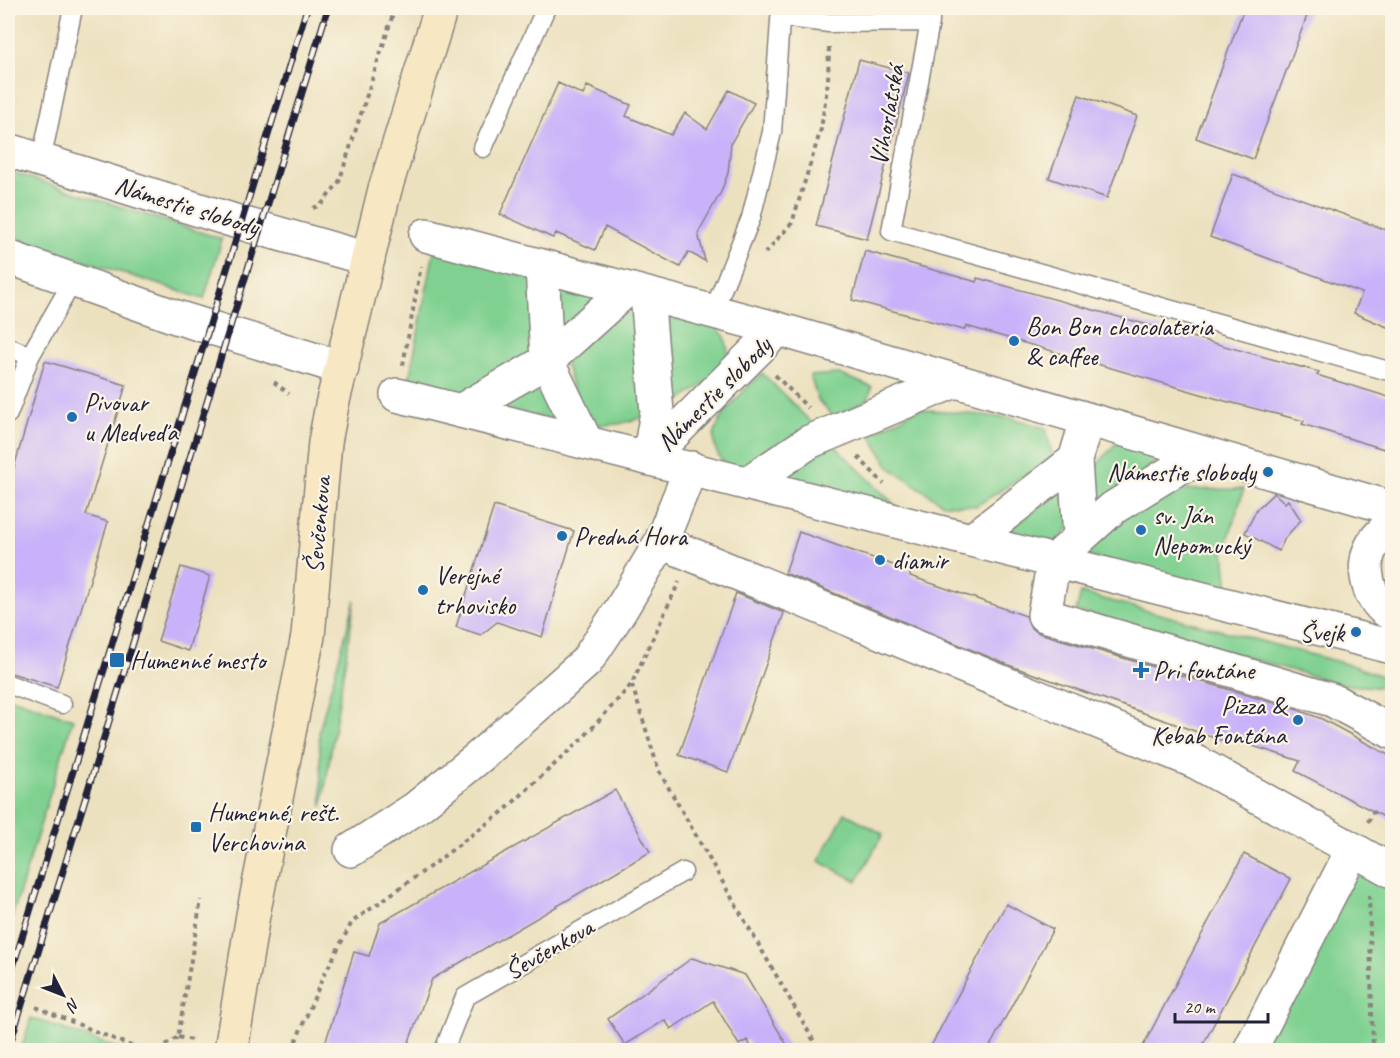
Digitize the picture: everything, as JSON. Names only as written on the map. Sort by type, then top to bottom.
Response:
[{"type":"main road","name":"Ševčenkova","points":[[231,1050],[253,915],[308,636],[325,442],[385,189],[441,8]]},
{"type":"street","name":"Námestie slobody","points":[[8,150],[368,259]]},
{"type":"street","name":"Námestie slobody","points":[[426,235],[778,330],[1392,508]]},
{"type":"street","points":[[8,257],[176,317],[342,368]]},
{"type":"street","points":[[542,266],[547,361],[586,442]]},
{"type":"street","name":"Námestie slobody","points":[[637,291],[657,412],[650,458]]},
{"type":"street","points":[[460,411],[547,361],[637,291]]},
{"type":"street","name":"Námestie slobody","points":[[650,458],[778,330]]},
{"type":"street","points":[[748,483],[809,441],[955,381]]},
{"type":"street","name":"Námestie slobody","points":[[398,395],[1392,647]]},
{"type":"street","points":[[1080,536],[1075,460],[1087,420]]},
{"type":"street","points":[[1214,456],[1178,468],[1113,508],[1080,536],[1054,561],[1044,615],[1332,700],[1392,732]]},
{"type":"street","points":[[972,540],[1075,460]]},
{"type":"street","name":"Námestie slobody","points":[[660,542],[691,468]]},
{"type":"street","points":[[1345,635],[1372,544],[1392,523]]},
{"type":"street","points":[[351,850],[416,808],[479,757],[586,662],[620,611],[660,542],[1197,762],[1371,859],[1250,1050]]},
{"type":"street","points":[[1365,569],[1371,593],[1392,614]]},
{"type":"lane","points":[[41,160],[72,8]]},
{"type":"lane","points":[[483,148],[546,8]]},
{"type":"lane","points":[[713,312],[752,218],[772,132],[781,12],[829,23],[930,15]]},
{"type":"lane","name":"Vihorlatská","points":[[930,15],[891,231],[1392,372]]},
{"type":"lane","points":[[8,414],[30,356],[74,279]]},
{"type":"lane","points":[[8,347],[30,356]]},
{"type":"lane","points":[[8,684],[62,704]]},
{"type":"lane","name":"Ševčenkova","points":[[444,1050],[465,997],[683,872]]},
{"type":"path","points":[[339,182],[395,8]]},
{"type":"path","points":[[792,223],[821,129],[828,81],[829,23]]},
{"type":"path","points":[[398,395],[426,235]]},
{"type":"path","points":[[292,1050],[323,977],[352,922],[505,810],[585,737],[631,685],[684,572]]},
{"type":"path","points":[[631,685],[659,771],[819,1050]]},
{"type":"path","points":[[1371,859],[1374,1050]]},
{"type":"path","points":[[178,1037],[201,900]]},
{"type":"path","points":[[36,1007],[141,1050]]},
{"type":"path","points":[[158,1050],[178,1037],[192,1040]]},
{"type":"green space","points":[[8,171],[222,239],[204,299],[8,236]]},
{"type":"green space","points":[[434,251],[537,277],[542,344],[467,399],[408,385]]},
{"type":"green space","points":[[548,280],[608,296],[556,346]]},
{"type":"green space","points":[[623,301],[640,305],[651,415],[619,424],[584,426],[565,362]]},
{"type":"green space","points":[[653,308],[714,324],[725,337],[728,351],[719,374],[663,412]]},
{"type":"green space","points":[[762,373],[814,425],[746,469],[726,466],[715,448],[715,432],[724,414]]},
{"type":"green space","points":[[839,374],[872,387],[868,400],[834,417],[818,400],[810,376]]},
{"type":"green space","points":[[535,377],[569,424],[484,404]]},
{"type":"green space","points":[[919,409],[1011,418],[1046,428],[1053,458],[976,506],[943,504],[889,467],[870,434]]},
{"type":"green space","points":[[830,441],[897,507],[778,477]]},
{"type":"green space","points":[[1117,442],[1165,454],[1086,519],[1089,474]]},
{"type":"green space","points":[[1244,489],[1224,552],[1228,591],[1076,553],[1164,490]]},
{"type":"green space","points":[[1062,491],[1071,524],[1054,546],[1000,535]]},
{"type":"green space","points":[[1081,593],[1354,666],[1389,679],[1377,687],[1345,685],[1076,611]]},
{"type":"green space","points":[[355,600],[322,807],[319,731]]},
{"type":"green space","points":[[8,697],[73,719],[8,930]]},
{"type":"green space","points":[[845,813],[883,834],[857,881],[819,861]]},
{"type":"green space","points":[[1353,849],[1392,871],[1392,1050],[1250,1050]]},
{"type":"green space","points":[[31,1018],[123,1050],[21,1050]]},
{"type":"building","points":[[1244,8],[1310,8],[1253,159],[1196,138]]},
{"type":"building","points":[[859,60],[909,73],[867,239],[816,226]]},
{"type":"building","points":[[558,83],[583,95],[587,86],[631,105],[626,116],[671,135],[685,113],[707,129],[729,90],[754,103],[731,143],[728,173],[721,192],[698,233],[705,261],[688,252],[680,267],[605,227],[595,250],[556,233],[553,238],[500,214]]},
{"type":"building","points":[[1079,95],[1137,116],[1107,198],[1049,178]]},
{"type":"building","points":[[1233,174],[1392,232],[1392,329],[1354,313],[1362,293],[1210,237]]},
{"type":"building","points":[[865,251],[977,282],[977,278],[1319,372],[1317,375],[1392,398],[1392,422],[1384,449],[1302,424],[1304,421],[1225,401],[966,326],[964,330],[852,300]]},
{"type":"building","points":[[45,361],[126,385],[86,515],[108,522],[57,687],[8,672],[8,488]]},
{"type":"building","points":[[1274,493],[1285,503],[1288,500],[1301,520],[1285,538],[1279,551],[1245,533],[1257,509]]},
{"type":"building","points":[[494,506],[574,531],[542,637],[497,622],[481,635],[456,627]]},
{"type":"building","points":[[799,532],[910,571],[910,576],[1026,616],[1031,628],[1039,633],[1322,719],[1392,757],[1392,821],[1295,771],[1300,761],[1225,737],[1223,741],[1011,666],[785,573]]},
{"type":"building","points":[[181,567],[210,576],[188,651],[158,641]]},
{"type":"building","points":[[736,593],[784,613],[728,772],[679,755]]},
{"type":"building","points":[[615,790],[650,852],[432,979],[406,1050],[323,1050],[354,952],[369,956],[380,923]]},
{"type":"building","points":[[1244,854],[1291,879],[1200,1050],[1141,1050]]},
{"type":"building","points":[[1006,904],[1053,929],[988,1050],[929,1050]]},
{"type":"building","points":[[692,958],[745,975],[790,1050],[753,1050],[747,1040],[739,1045],[713,1001],[671,1029],[665,1020],[625,1045],[608,1019]]},
{"type":"railway","points":[[8,983],[307,8]]},
{"type":"railway","points":[[8,1050],[328,8]]},
{"type":"place","name":"Bon Bon chocolateria & caffee","points":[[1014,341]]},
{"type":"place","name":"Pivovar u Medveďa","points":[[72,417]]},
{"type":"place","name":"Námestie slobody","points":[[1268,472]]},
{"type":"place","name":"sv. Ján Nepomucký","points":[[1141,530]]},
{"type":"place","name":"Predná Hora","points":[[562,536]]},
{"type":"place","name":"diamir","points":[[880,560]]},
{"type":"place","name":"Verejné trhovisko","points":[[423,590]]},
{"type":"place","name":"Švejk","points":[[1356,632]]},
{"type":"place","name":"Humenné mesto","points":[[117,660]]},
{"type":"place","name":"Pri fontáne","points":[[1141,670]]},
{"type":"place","name":"Pizza & Kebab Fontána","points":[[1298,720]]},
{"type":"place","name":"Humenné, rešt. Verchovina","points":[[196,827]]}]
